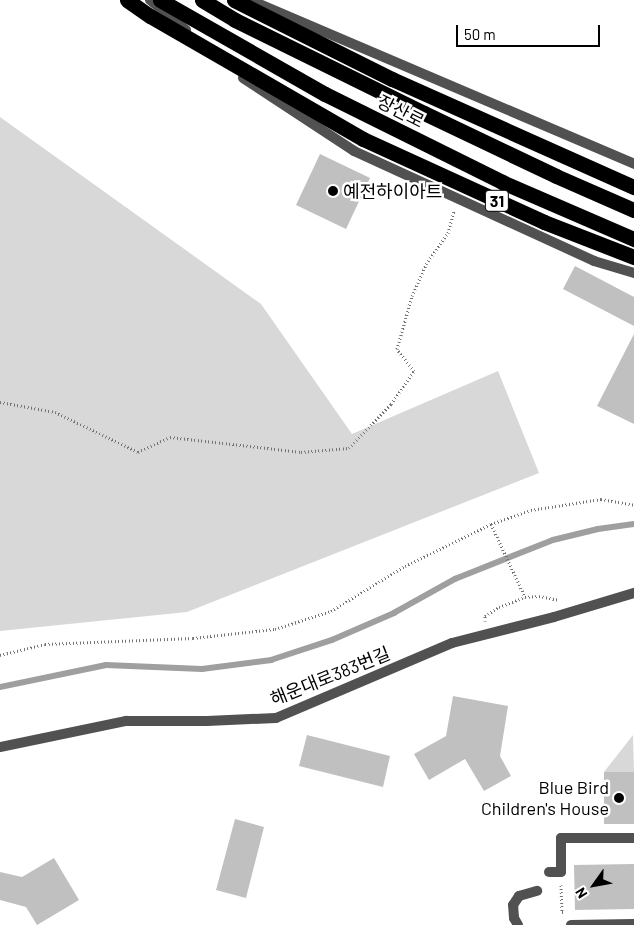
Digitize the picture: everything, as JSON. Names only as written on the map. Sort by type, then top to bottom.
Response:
[{"type":"highway","name":"31","points":[[127,0],[150,16],[363,139],[544,222],[634,257]]},
{"type":"highway","name":"장산로","points":[[160,0],[325,94],[502,182],[634,239]]},
{"type":"highway","name":"장산로","points":[[202,0],[235,20],[424,113],[556,176],[634,210]]},
{"type":"highway","points":[[234,0],[392,79],[634,187]]},
{"type":"street","points":[[150,0],[232,70],[354,151],[594,261],[634,274]]},
{"type":"street","points":[[250,0],[634,164]]},
{"type":"street","name":"해운대로383번길","points":[[0,747],[126,721],[207,721],[276,718],[452,643],[568,613],[634,593]]},
{"type":"street","points":[[549,872],[561,872],[561,838],[634,838]]},
{"type":"street","points":[[518,925],[514,918],[513,905],[519,896],[530,891],[537,891]]},
{"type":"street","points":[[571,924],[634,924]]},
{"type":"path","points":[[0,402],[55,412],[138,452],[170,437],[301,452],[349,448],[391,404],[414,371],[397,349],[412,296],[426,264],[448,233],[456,199]]},
{"type":"path","points":[[0,655],[45,644],[193,638],[275,629],[331,611],[405,566],[492,524],[531,510],[601,499],[634,505]]},
{"type":"path","points":[[492,524],[526,597]]},
{"type":"path","points":[[484,635],[485,616],[499,607],[526,597],[539,596],[560,600],[568,613]]},
{"type":"path","points":[[561,872],[562,912],[571,912],[571,924]]},
{"type":"shaded area","points":[[0,117],[261,304],[352,434],[498,371],[539,473],[187,612],[0,631]]},
{"type":"shaded area","points":[[633,735],[634,772],[604,772]]},
{"type":"building","name":"예전하이아트","points":[[320,154],[370,178],[346,229],[296,205]]},
{"type":"building","points":[[575,266],[634,297],[634,326],[563,289]]},
{"type":"building","points":[[634,334],[634,424],[597,406]]},
{"type":"building","points":[[453,696],[508,706],[500,756],[511,776],[484,791],[465,759],[429,780],[414,754],[446,736]]},
{"type":"building","points":[[307,735],[390,756],[383,787],[299,766]]},
{"type":"building","name":"Blue Bird Children's House","points":[[604,772],[634,772],[634,824],[604,824]]},
{"type":"building","points":[[235,819],[264,827],[246,898],[216,890]]},
{"type":"building","points":[[54,858],[79,900],[37,925],[26,907],[0,900],[0,872],[22,877]]},
{"type":"building","points":[[634,864],[634,909],[575,910],[574,865]]},
{"type":"waterway","points":[[0,687],[106,665],[202,669],[271,660],[332,640],[394,613],[455,579],[553,540],[598,529],[634,524]]},
{"type":"place","name":"예전하이아트","points":[[333,191]]},
{"type":"place","name":"Blue Bird Children's House","points":[[619,798]]}]
